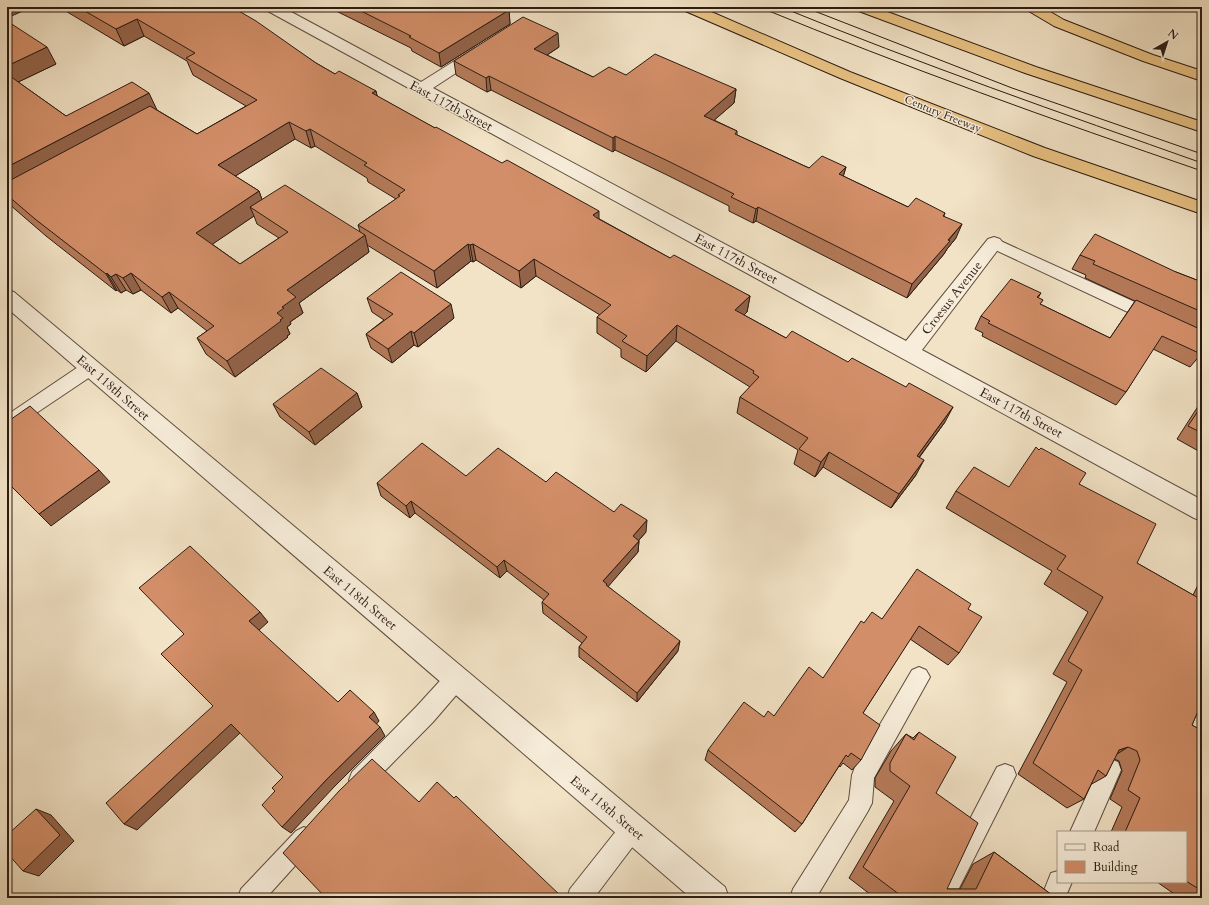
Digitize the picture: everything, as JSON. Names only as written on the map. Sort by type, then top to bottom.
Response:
[{"type":"highway","name":"Century Freeway","points":[[688,7],[845,75],[1024,146],[1202,208]]},
{"type":"highway","points":[[861,7],[1019,66],[1202,127]]},
{"type":"highway","points":[[1032,7],[1072,29],[1202,76]]},
{"type":"street","name":"East 117th Street","points":[[270,7],[1202,511]]},
{"type":"street","points":[[420,89],[494,43]]},
{"type":"street","name":"Croesus Avenue","points":[[909,352],[994,243]]},
{"type":"street","name":"East 118th Street","points":[[7,297],[714,898]]},
{"type":"lane","points":[[994,243],[1167,324]]},
{"type":"lane","points":[[8,423],[90,368]]},
{"type":"lane","points":[[802,898],[860,803],[863,775],[919,678]]},
{"type":"lane","points":[[343,796],[425,714],[456,679]]},
{"type":"lane","points":[[1082,831],[1110,770]]},
{"type":"lane","points":[[941,898],[1005,775]]},
{"type":"lane","points":[[250,898],[318,824]]},
{"type":"lane","points":[[579,898],[632,829]]},
{"type":"lane","points":[[1053,898],[1060,883]]},
{"type":"building","points":[[78,7],[232,7],[256,21],[316,63],[335,74],[339,71],[376,91],[372,93],[502,163],[507,160],[599,211],[593,215],[597,218],[670,258],[674,255],[750,296],[735,310],[786,338],[792,331],[848,362],[852,358],[906,387],[909,383],[953,407],[917,456],[924,460],[899,494],[829,452],[821,462],[799,449],[808,438],[740,397],[759,377],[753,373],[754,371],[677,325],[647,356],[622,341],[627,336],[597,317],[611,305],[534,259],[519,271],[473,244],[468,244],[434,271],[358,225],[400,196],[398,195],[405,190],[364,165],[367,163],[310,129],[306,131],[289,122],[218,165],[259,191],[196,233],[240,264],[288,232],[250,207],[285,185],[365,235],[287,290],[296,297],[282,307],[284,308],[277,313],[283,318],[280,320],[281,321],[227,361],[197,338],[214,326],[169,292],[162,297],[131,273],[123,278],[116,274],[111,277],[35,219],[7,195],[7,182],[150,106],[197,134],[257,100],[186,58],[195,53],[137,19],[116,29]]},
{"type":"building","points":[[353,7],[502,7],[509,10],[439,53],[409,37],[411,36]]},
{"type":"building","points":[[523,17],[558,33],[534,49],[593,77],[609,67],[626,75],[655,54],[736,89],[704,116],[737,131],[735,134],[809,168],[822,156],[846,167],[839,174],[908,207],[916,198],[945,213],[943,216],[962,224],[948,240],[950,241],[912,284],[758,207],[756,209],[731,197],[734,194],[668,161],[615,136],[613,138],[489,76],[486,78],[454,61]]},
{"type":"building","points":[[7,21],[47,47],[7,66]]},
{"type":"building","points":[[7,74],[66,116],[132,82],[149,93],[7,167]]},
{"type":"building","points":[[1095,234],[1176,272],[1202,282],[1202,312],[1093,264],[1095,261],[1080,255]]},
{"type":"building","points":[[401,272],[451,304],[414,333],[411,331],[388,349],[366,334],[393,314],[367,298]]},
{"type":"building","points":[[1011,279],[1041,293],[1037,297],[1043,300],[1040,304],[1110,338],[1136,300],[1202,330],[1202,353],[1201,354],[1162,336],[1126,392],[988,323],[990,321],[981,316]]},
{"type":"building","points":[[321,368],[357,393],[309,432],[273,404]]},
{"type":"building","points":[[1202,405],[1202,433],[1188,426]]},
{"type":"building","points":[[30,406],[99,470],[39,514],[7,482],[7,422]]},
{"type":"building","points":[[422,443],[466,476],[498,448],[546,482],[556,472],[614,512],[621,504],[647,520],[633,536],[639,541],[603,581],[607,584],[606,585],[680,641],[637,693],[579,647],[587,637],[542,602],[549,594],[504,560],[497,567],[411,501],[406,506],[377,483]]},
{"type":"building","points":[[1036,447],[1039,450],[1041,448],[1086,473],[1079,484],[1156,524],[1137,563],[1202,600],[1202,702],[1192,725],[1202,731],[1202,891],[1187,882],[1187,831],[1125,831],[1140,798],[1128,790],[1140,760],[1137,751],[1128,747],[1119,750],[1106,776],[1098,770],[1084,799],[1033,763],[1082,670],[1068,661],[1103,597],[1057,569],[1066,556],[956,491],[974,467],[1009,487]]},
{"type":"building","points":[[190,546],[260,612],[249,621],[338,702],[350,690],[374,712],[369,717],[380,727],[327,779],[282,827],[262,805],[275,791],[272,788],[283,777],[231,724],[124,824],[106,803],[213,706],[161,654],[184,634],[139,588]]},
{"type":"building","points":[[917,569],[971,604],[968,609],[982,617],[959,653],[919,626],[863,713],[880,725],[861,760],[851,753],[848,757],[846,755],[802,824],[708,750],[744,702],[764,717],[768,711],[774,716],[809,667],[823,678],[861,621],[864,623],[872,612],[882,619]]},
{"type":"building","points":[[919,732],[956,757],[936,793],[978,823],[947,889],[976,889],[994,852],[1056,898],[904,898],[863,867],[910,786],[890,771],[890,763],[906,734],[914,740]]},
{"type":"building","points":[[372,759],[419,802],[437,782],[454,798],[456,796],[563,898],[326,898],[283,853],[339,791]]},
{"type":"building","points":[[36,809],[60,835],[23,871],[7,853],[7,835]]},
{"type":"tram line","points":[[759,7],[869,51],[979,92],[1202,171]]},
{"type":"tram line","points":[[781,7],[1043,107],[1202,163]]},
{"type":"tram line","points":[[804,7],[1012,88],[1202,154]]}]
